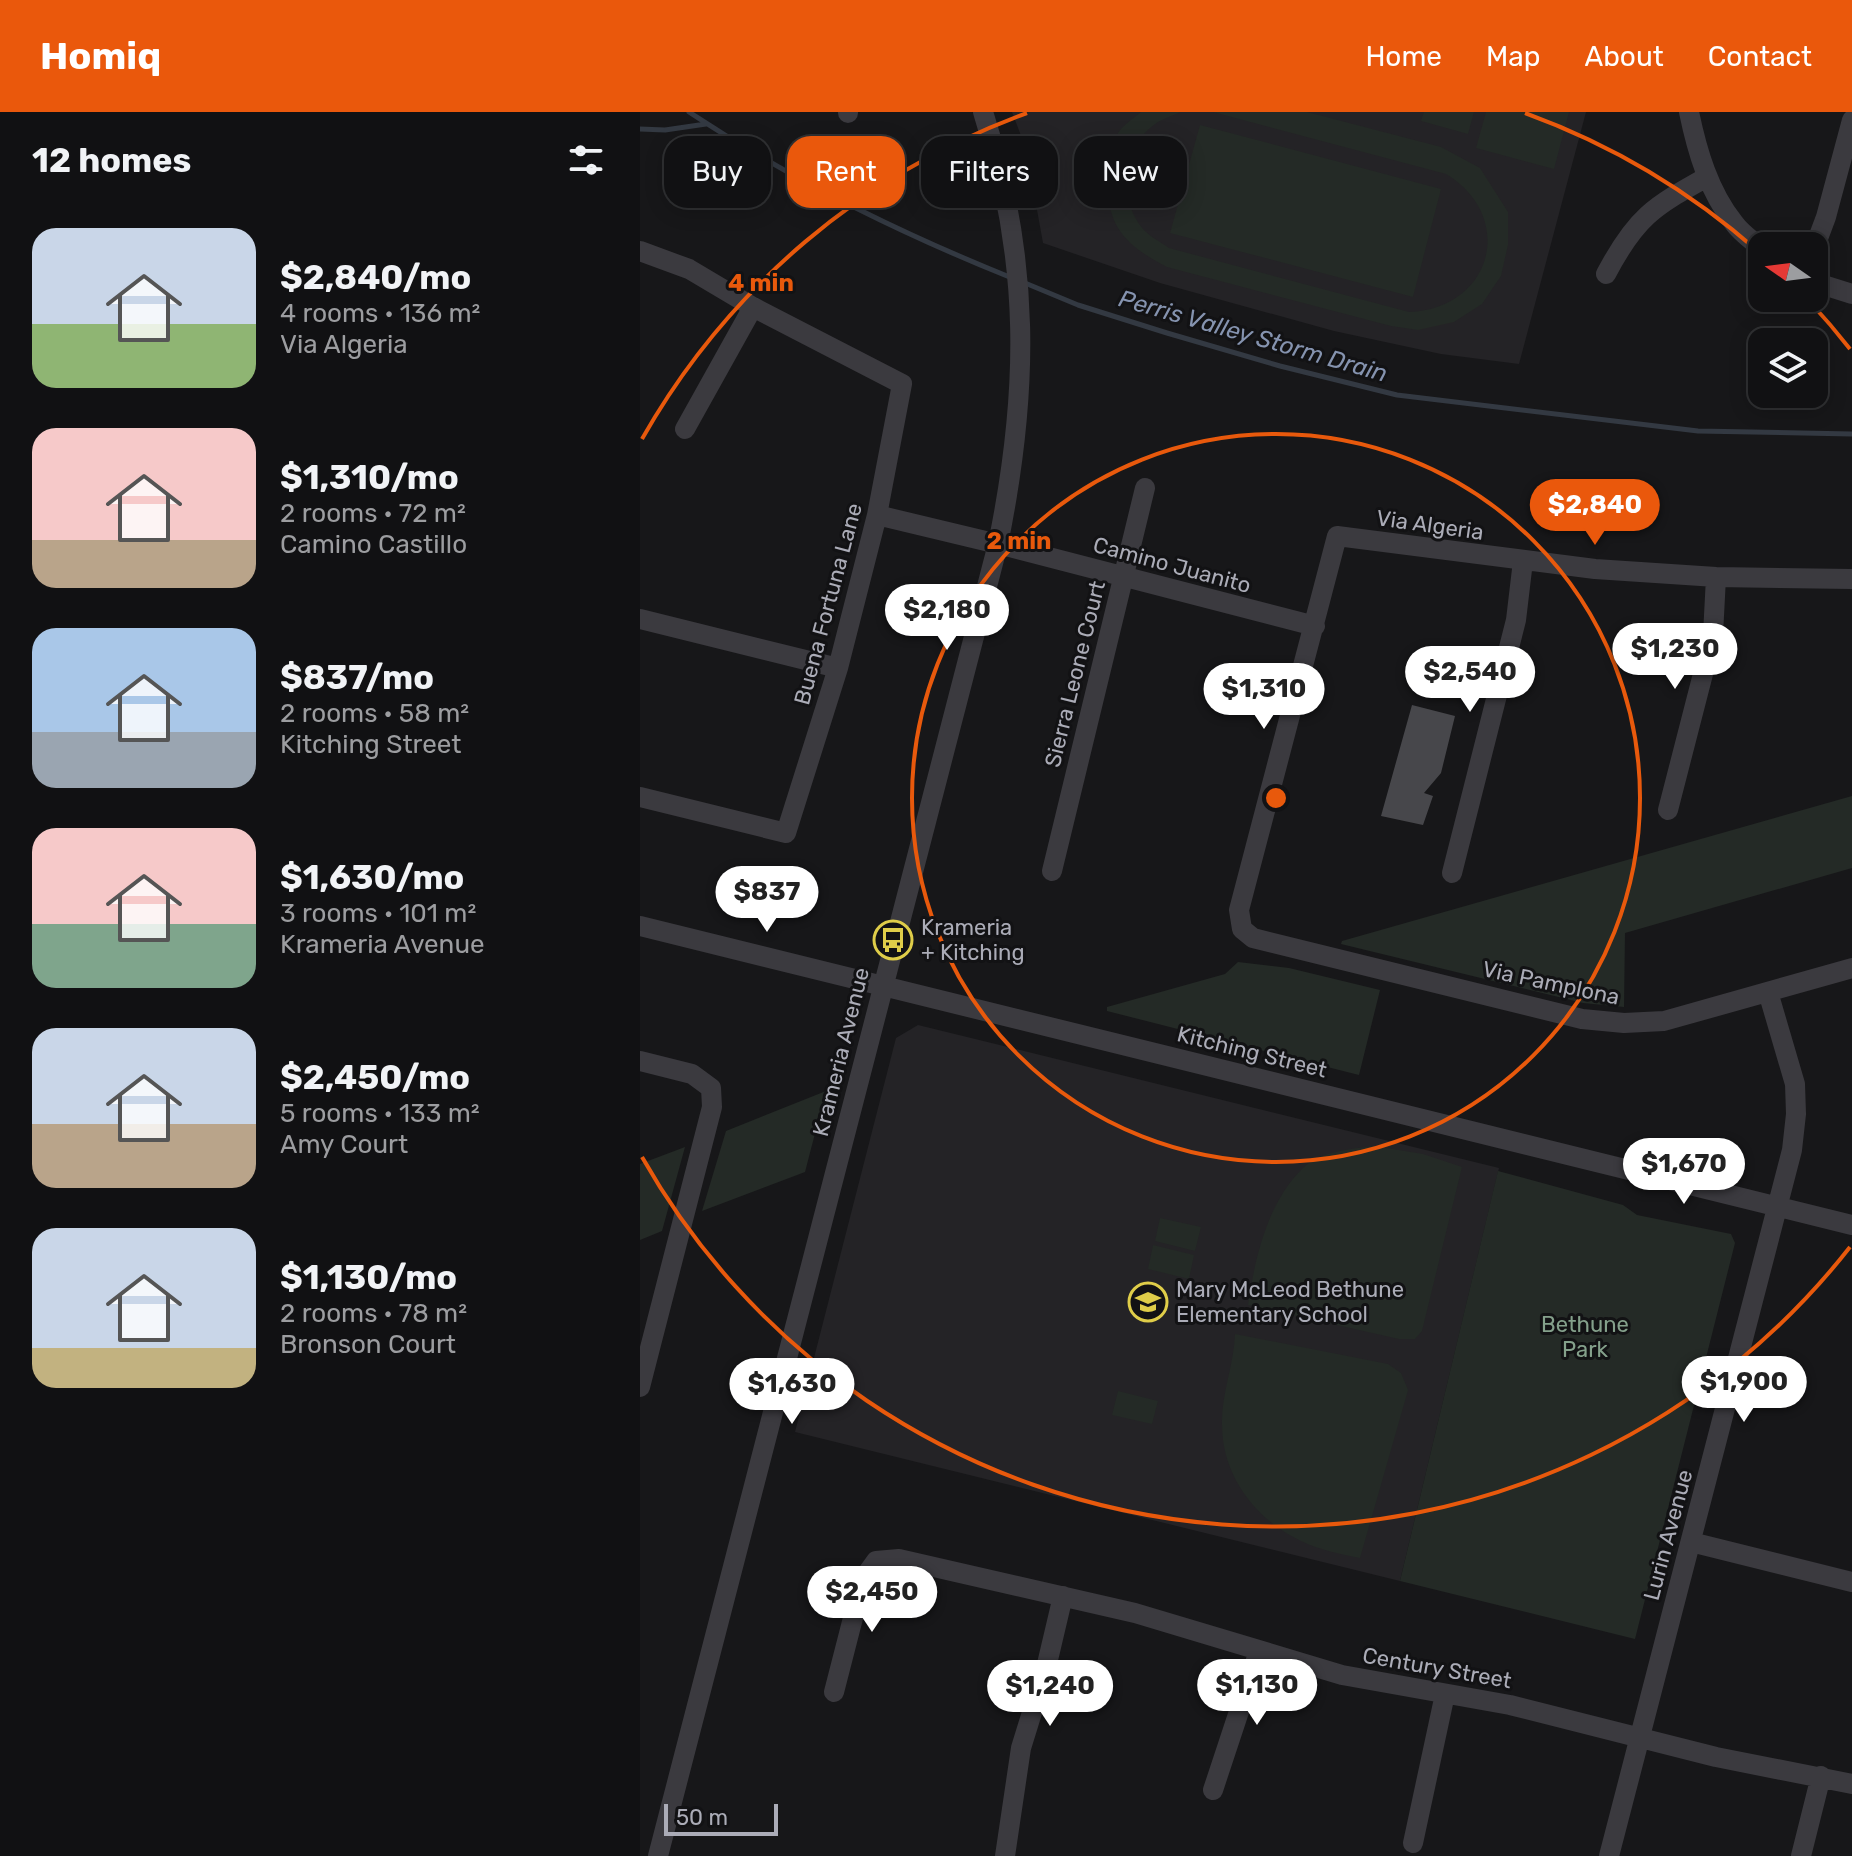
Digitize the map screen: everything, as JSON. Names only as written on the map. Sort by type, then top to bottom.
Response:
[{"type":"street","name":"Krameria Avenue","points":[[658,1856],[998,544],[1010,486],[1019,421],[1022,320],[1008,202],[983,112]]},
{"type":"street","points":[[1689,112],[1707,177],[1734,224],[1748,236]]},
{"type":"street","points":[[1820,232],[1852,120]]},
{"type":"street","points":[[1606,274],[1636,225],[1660,203],[1707,177]]},
{"type":"street","points":[[640,251],[689,269],[753,307],[685,429]]},
{"type":"street","points":[[1828,286],[1852,294]]},
{"type":"street","name":"Buena Fortuna Lane","points":[[640,797],[786,833],[838,668],[877,515],[902,384],[753,307]]},
{"type":"street","name":"Sierra Leone Court","points":[[1052,871],[1145,488]]},
{"type":"street","name":"Camino Juanito","points":[[877,515],[1315,626]]},
{"type":"street","name":"Via Algeria","points":[[1315,626],[1337,536],[1523,561],[1716,577],[1852,579]]},
{"type":"street","points":[[1452,873],[1516,620],[1523,561]]},
{"type":"street","points":[[1668,810],[1713,635],[1716,577]]},
{"type":"street","points":[[640,619],[838,668]]},
{"type":"street","name":"Via Pamplona","points":[[1315,626],[1239,910],[1242,929],[1253,938],[1582,1019],[1624,1023],[1664,1021],[1852,968]]},
{"type":"street","name":"Kitching Street","points":[[640,926],[1852,1225]]},
{"type":"street","name":"Lurin Avenue","points":[[1609,1856],[1792,1150],[1795,1084],[1768,992]]},
{"type":"street","points":[[640,1061],[692,1074],[711,1088],[712,1107],[640,1387]]},
{"type":"street","points":[[1691,1542],[1852,1582]]},
{"type":"street","name":"Century Street","points":[[834,1692],[863,1579],[876,1561],[899,1559],[1182,1626],[1342,1675],[1510,1705],[1754,1765],[1852,1784]]},
{"type":"street","points":[[1005,1856],[1021,1748],[1051,1652],[1063,1596]]},
{"type":"street","points":[[1213,1790],[1259,1651]]},
{"type":"street","points":[[1413,1843],[1445,1694]]},
{"type":"street","points":[[1801,1856],[1821,1776]]},
{"type":"shaded area","points":[[1012,112],[1586,112],[1519,364],[1441,354],[1334,331],[1160,283],[1043,243],[1037,208],[1058,208],[1058,136],[1021,136]]},
{"type":"shaded area","name":"Mary McLeod Bethune Elementary School","points":[[918,1025],[1499,1168],[1400,1581],[795,1432],[896,1038]]},
{"type":"green space","points":[[1141,112],[1181,112],[1158,122],[1143,136],[1116,136]]},
{"type":"green space","points":[[1213,112],[1307,112],[1441,147],[1480,168],[1508,212],[1508,245],[1501,276],[1482,304],[1454,322],[1418,330],[1391,326],[1167,267],[1127,240],[1110,208],[1131,208],[1146,232],[1169,248],[1409,312],[1437,307],[1460,295],[1476,278],[1485,258],[1487,236],[1482,213],[1468,192],[1446,174]]},
{"type":"green space","points":[[1424,112],[1474,112],[1468,134],[1421,121]]},
{"type":"green space","points":[[1486,112],[1569,112],[1554,169],[1476,148]]},
{"type":"green space","points":[[1200,125],[1441,189],[1413,297],[1170,233],[1177,208],[1187,208],[1187,172]]},
{"type":"green space","points":[[1852,796],[1852,868],[1625,933],[1624,1007],[1583,1003],[1341,944],[1342,941]]},
{"type":"green space","points":[[1238,962],[1289,968],[1380,990],[1359,1075],[1107,1011],[1107,1007],[1225,974]]},
{"type":"green space","points":[[826,1091],[805,1172],[702,1211],[726,1131]]},
{"type":"green space","points":[[1374,1146],[1423,1154],[1462,1167],[1422,1331],[1415,1339],[1399,1339],[1248,1305],[1265,1232],[1291,1182],[1303,1168],[1318,1158]]},
{"type":"green space","points":[[685,1147],[662,1231],[640,1240],[640,1164]]},
{"type":"green space","name":"Bethune Park","points":[[1498,1171],[1623,1205],[1637,1215],[1731,1234],[1735,1243],[1635,1639],[1400,1581]]},
{"type":"green space","points":[[1160,1218],[1201,1227],[1195,1251],[1155,1241]]},
{"type":"green space","points":[[1153,1245],[1194,1255],[1189,1279],[1148,1269]]},
{"type":"green space","points":[[1235,1334],[1388,1364],[1401,1373],[1408,1390],[1360,1558],[1315,1547],[1285,1532],[1256,1509],[1235,1479],[1228,1462],[1222,1425]]},
{"type":"green space","points":[[1118,1391],[1158,1401],[1152,1424],[1112,1415]]},
{"type":"building","points":[[1412,705],[1455,716],[1441,773],[1424,793],[1433,796],[1423,825],[1381,816]]},
{"type":"waterway","name":"Perris Valley Storm Drain","points":[[689,112],[766,160],[846,203],[1012,278]]},
{"type":"waterway","points":[[640,129],[665,130],[706,124]]},
{"type":"waterway","name":"Perris Valley Storm Drain","points":[[1025,283],[1078,305],[1167,333],[1280,366],[1397,395],[1698,431],[1852,434]]},
{"type":"place","name":"Krameria + Kitching","points":[[893,940]]},
{"type":"place","name":"Mary McLeod Bethune Elementary School","points":[[1148,1302]]}]
